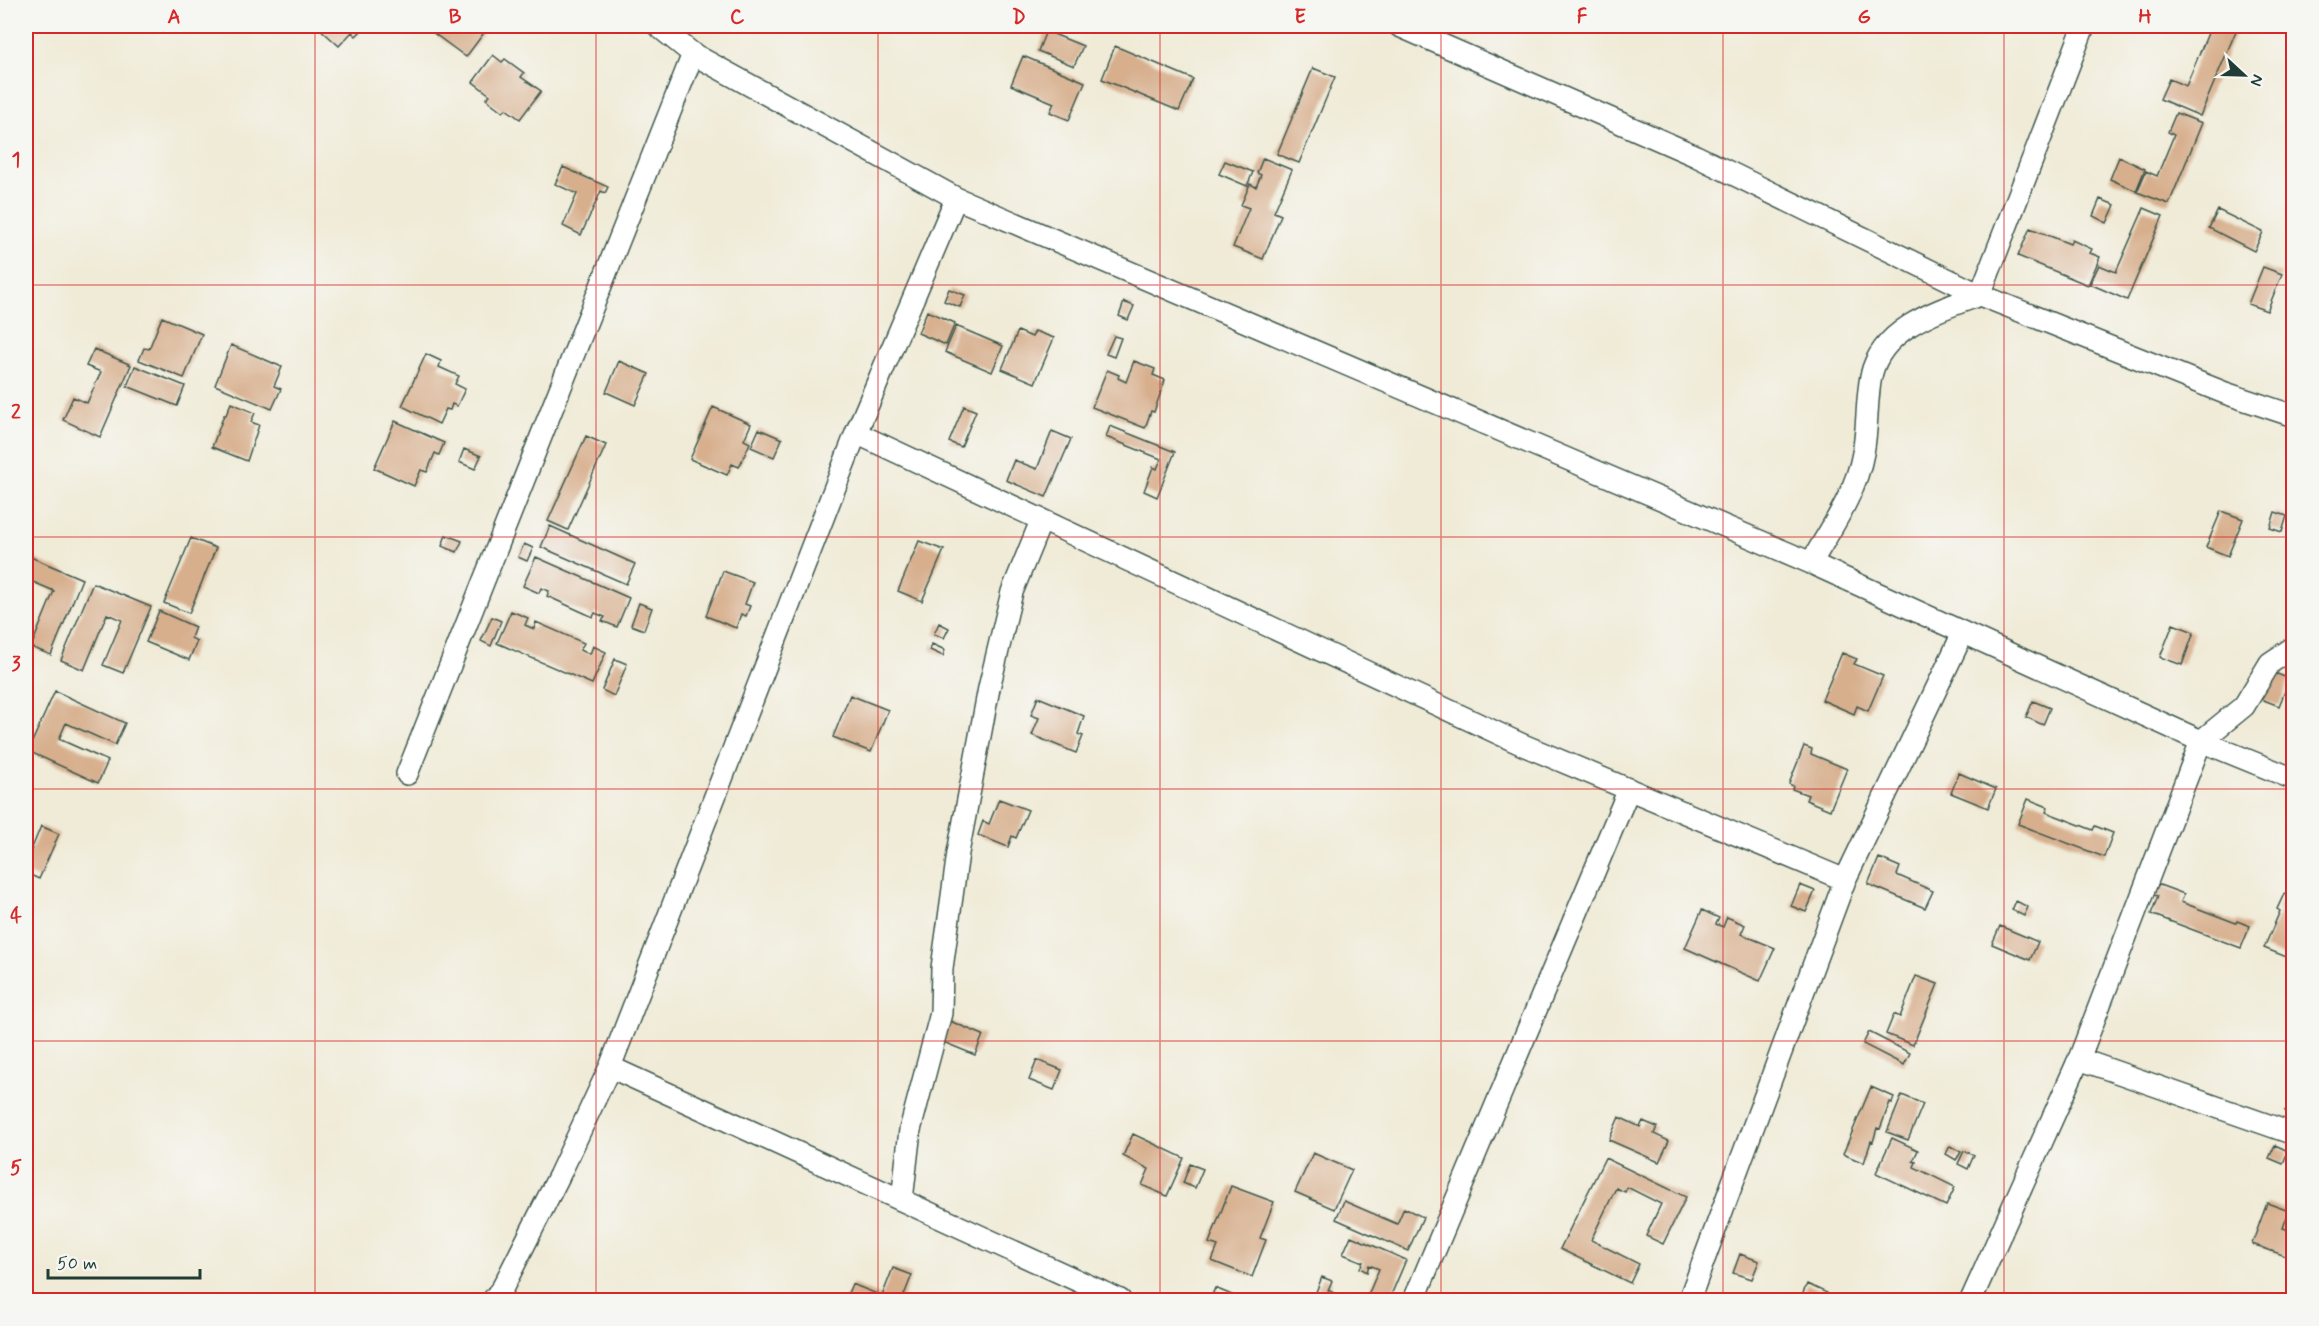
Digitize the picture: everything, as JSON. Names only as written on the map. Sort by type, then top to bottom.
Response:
[{"type":"street","points":[[658,26],[693,54],[956,198],[1810,563],[2201,741],[2294,779]]},
{"type":"street","points":[[1399,26],[1422,31],[1696,156],[1980,295],[2225,393],[2294,416]]},
{"type":"street","points":[[1810,563],[1853,489],[1863,453],[1871,374],[1882,352],[1894,337],[1918,320],[1980,295],[2084,26]]},
{"type":"street","points":[[407,774],[693,54]]},
{"type":"street","points":[[493,1300],[503,1287],[559,1176],[609,1066],[856,434],[956,198]]},
{"type":"street","points":[[856,434],[1523,745],[1845,880]]},
{"type":"street","points":[[902,1200],[910,1131],[941,1012],[942,968],[957,853],[989,688],[1012,591],[1041,520]]},
{"type":"street","points":[[1689,1300],[1845,880],[1963,633]]},
{"type":"street","points":[[1971,1300],[2079,1059],[2201,741],[2244,706],[2270,663],[2294,647]]},
{"type":"street","points":[[1414,1300],[1629,789]]},
{"type":"street","points":[[2079,1059],[2294,1134]]},
{"type":"street","points":[[609,1066],[1120,1300]]},
{"type":"building","points":[[317,26],[366,26],[356,36],[352,32],[339,46]]},
{"type":"building","points":[[424,26],[489,26],[466,57]]},
{"type":"building","points":[[2211,26],[2222,26],[2236,31],[2200,116],[2160,99],[2169,79],[2186,86]]},
{"type":"building","points":[[1046,31],[1083,46],[1074,66],[1038,51]]},
{"type":"building","points":[[1115,46],[1193,79],[1179,111],[1102,79]]},
{"type":"building","points":[[493,55],[502,62],[505,59],[524,73],[521,77],[541,91],[520,119],[506,109],[503,112],[486,99],[490,95],[473,82]]},
{"type":"building","points":[[1023,56],[1085,82],[1069,120],[1050,112],[1054,103],[1011,85]]},
{"type":"building","points":[[1313,68],[1335,77],[1299,163],[1277,154]]},
{"type":"building","points":[[2176,113],[2202,123],[2169,204],[2137,192],[2146,171],[2157,176],[2174,135],[2168,132]]},
{"type":"building","points":[[2119,157],[2145,169],[2136,191],[2110,179]]},
{"type":"building","points":[[1263,158],[1292,170],[1274,212],[1281,215],[1263,259],[1233,247],[1249,208],[1241,205],[1250,184],[1256,187],[1261,175],[1257,173]]},
{"type":"building","points":[[1225,161],[1253,172],[1247,186],[1219,174]]},
{"type":"building","points":[[563,167],[608,187],[605,193],[601,191],[581,235],[563,226],[577,194],[555,184]]},
{"type":"building","points":[[2100,199],[2115,205],[2107,223],[2093,216]]},
{"type":"building","points":[[2144,208],[2163,216],[2127,300],[2090,284],[2099,265],[2116,272]]},
{"type":"building","points":[[2218,210],[2263,232],[2254,251],[2209,228]]},
{"type":"building","points":[[2030,228],[2070,244],[2072,240],[2092,249],[2090,253],[2100,257],[2088,285],[2018,256]]},
{"type":"building","points":[[2263,267],[2282,274],[2267,311],[2248,304]]},
{"type":"building","points":[[949,289],[965,295],[960,307],[944,301]]},
{"type":"building","points":[[1124,302],[1134,306],[1128,320],[1119,316]]},
{"type":"building","points":[[927,311],[955,323],[946,345],[918,333]]},
{"type":"building","points":[[162,317],[202,334],[184,378],[139,360],[144,348],[149,349]]},
{"type":"building","points":[[956,326],[1003,346],[992,372],[945,352]]},
{"type":"building","points":[[1018,331],[1032,337],[1035,331],[1054,338],[1035,383],[1002,369]]},
{"type":"building","points":[[1114,336],[1121,338],[1114,357],[1106,354]]},
{"type":"building","points":[[231,345],[282,367],[274,386],[281,389],[272,409],[215,385]]},
{"type":"building","points":[[94,349],[131,365],[100,437],[63,420],[73,397],[87,403],[101,372],[86,366]]},
{"type":"building","points":[[426,354],[441,361],[439,367],[459,376],[455,384],[465,389],[457,406],[452,404],[450,410],[446,409],[439,424],[402,406]]},
{"type":"building","points":[[619,361],[649,374],[635,405],[606,392]]},
{"type":"building","points":[[1134,361],[1155,369],[1153,375],[1165,380],[1154,412],[1151,411],[1145,428],[1092,407],[1107,370],[1119,375],[1118,378],[1126,382]]},
{"type":"building","points":[[135,366],[185,386],[177,406],[127,386]]},
{"type":"building","points":[[231,403],[255,413],[251,422],[259,425],[247,461],[212,447]]},
{"type":"building","points":[[964,406],[976,411],[961,447],[949,442]]},
{"type":"building","points":[[713,407],[751,424],[744,440],[750,443],[739,467],[732,464],[727,475],[690,459]]},
{"type":"building","points":[[395,421],[444,443],[439,455],[435,453],[427,472],[421,470],[414,486],[374,468]]},
{"type":"building","points":[[1110,426],[1175,452],[1157,497],[1144,491],[1153,467],[1157,469],[1161,459],[1106,437]]},
{"type":"building","points":[[759,429],[782,439],[774,457],[751,447]]},
{"type":"building","points":[[1052,431],[1071,439],[1046,497],[1006,480],[1014,460],[1037,469]]},
{"type":"building","points":[[586,436],[606,445],[568,530],[548,521]]},
{"type":"building","points":[[464,449],[481,456],[475,469],[459,462]]},
{"type":"building","points":[[2221,511],[2243,519],[2228,556],[2206,547]]},
{"type":"building","points":[[2275,512],[2287,516],[2282,532],[2270,528]]},
{"type":"building","points":[[550,526],[635,564],[626,584],[541,547]]},
{"type":"building","points":[[446,535],[462,541],[457,552],[442,546]]},
{"type":"building","points":[[191,538],[216,548],[189,613],[164,603]]},
{"type":"building","points":[[919,541],[944,550],[922,601],[898,591]]},
{"type":"building","points":[[524,544],[533,548],[527,561],[518,557]]},
{"type":"building","points":[[26,555],[82,579],[51,655],[31,647],[54,591],[26,579]]},
{"type":"building","points":[[536,557],[629,598],[617,627],[602,621],[605,617],[595,613],[593,617],[547,596],[549,591],[541,588],[539,593],[523,586]]},
{"type":"building","points":[[723,571],[753,582],[745,604],[750,606],[746,616],[741,614],[736,628],[706,616]]},
{"type":"building","points":[[93,583],[151,607],[123,673],[103,665],[122,620],[107,614],[84,670],[61,660]]},
{"type":"building","points":[[639,603],[652,608],[644,630],[631,625]]},
{"type":"building","points":[[159,611],[195,627],[191,638],[197,641],[189,660],[146,642]]},
{"type":"building","points":[[511,611],[528,618],[525,625],[534,629],[536,622],[584,643],[580,650],[590,654],[593,646],[606,652],[592,684],[497,643]]},
{"type":"building","points":[[492,617],[501,621],[491,646],[481,641]]},
{"type":"building","points":[[939,623],[949,628],[944,638],[934,634]]},
{"type":"building","points":[[2173,624],[2194,632],[2182,665],[2160,657]]},
{"type":"building","points":[[932,644],[945,650],[943,656],[930,650]]},
{"type":"building","points":[[1842,653],[1857,659],[1854,664],[1883,676],[1868,711],[1857,706],[1854,714],[1822,700]]},
{"type":"building","points":[[615,659],[627,664],[614,696],[602,690]]},
{"type":"building","points":[[2272,672],[2290,679],[2279,706],[2261,699]]},
{"type":"building","points":[[55,691],[125,723],[115,745],[66,723],[59,739],[108,761],[98,783],[28,751]]},
{"type":"building","points":[[850,695],[888,710],[871,752],[833,737]]},
{"type":"building","points":[[1038,697],[1084,716],[1078,734],[1083,736],[1076,753],[1032,735],[1039,718],[1031,715]]},
{"type":"building","points":[[2033,701],[2050,708],[2043,725],[2026,717]]},
{"type":"building","points":[[1804,746],[1812,749],[1811,754],[1847,769],[1830,810],[1806,800],[1808,795],[1792,789],[1793,786],[1789,784]]},
{"type":"building","points":[[1959,773],[1996,789],[1988,808],[1951,793]]},
{"type":"building","points":[[999,799],[1028,810],[1016,838],[1012,836],[1008,847],[978,835],[983,821],[989,824]]},
{"type":"building","points":[[2028,799],[2048,807],[2046,812],[2093,830],[2095,826],[2113,833],[2104,857],[2018,824]]},
{"type":"building","points":[[41,826],[59,834],[39,879],[26,873],[26,851],[30,853]]},
{"type":"building","points":[[1879,858],[1900,867],[1897,875],[1933,891],[1925,908],[1868,884]]},
{"type":"building","points":[[2157,884],[2184,894],[2181,902],[2250,926],[2241,948],[2151,914],[2158,896],[2153,895]]},
{"type":"building","points":[[1800,885],[1815,891],[1806,912],[1791,906]]},
{"type":"building","points":[[2284,894],[2294,898],[2294,960],[2264,948],[2280,911],[2277,909]]},
{"type":"building","points":[[2016,901],[2028,907],[2024,916],[2012,910]]},
{"type":"building","points":[[1702,910],[1719,918],[1716,924],[1723,927],[1727,917],[1745,925],[1741,934],[1775,948],[1760,981],[1685,948]]},
{"type":"building","points":[[2000,926],[2038,942],[2030,960],[1992,944]]},
{"type":"building","points":[[1916,976],[1938,984],[1913,1045],[1886,1034],[1894,1014],[1900,1017]]},
{"type":"building","points":[[945,1019],[983,1035],[975,1055],[936,1039]]},
{"type":"building","points":[[1869,1032],[1910,1053],[1904,1065],[1863,1044]]},
{"type":"building","points":[[1037,1060],[1062,1070],[1054,1090],[1029,1080]]},
{"type":"building","points":[[1871,1087],[1894,1097],[1880,1129],[1877,1128],[1873,1142],[1871,1141],[1864,1163],[1843,1154]]},
{"type":"building","points":[[1902,1095],[1923,1104],[1908,1140],[1887,1132]]},
{"type":"building","points":[[1619,1117],[1640,1127],[1643,1121],[1657,1127],[1654,1134],[1669,1141],[1659,1162],[1609,1140]]},
{"type":"building","points":[[1133,1134],[1184,1158],[1167,1196],[1142,1185],[1149,1169],[1123,1156]]},
{"type":"building","points":[[1892,1138],[1918,1150],[1913,1161],[1916,1162],[1914,1167],[1955,1187],[1946,1206],[1876,1173]]},
{"type":"building","points":[[2275,1145],[2288,1151],[2283,1164],[2269,1158]]},
{"type":"building","points":[[1950,1146],[1961,1152],[1956,1160],[1946,1154]]},
{"type":"building","points":[[1964,1151],[1974,1155],[1968,1169],[1958,1164]]},
{"type":"building","points":[[1313,1153],[1352,1170],[1334,1209],[1295,1192]]},
{"type":"building","points":[[1605,1158],[1686,1197],[1663,1244],[1646,1236],[1661,1204],[1627,1187],[1625,1192],[1616,1188],[1591,1240],[1639,1264],[1630,1283],[1560,1249]]},
{"type":"building","points":[[1190,1164],[1203,1169],[1195,1188],[1183,1183]]},
{"type":"building","points":[[1231,1186],[1274,1202],[1260,1238],[1266,1240],[1252,1277],[1212,1261],[1218,1246],[1209,1243]]},
{"type":"building","points":[[1344,1201],[1397,1224],[1404,1208],[1423,1217],[1408,1251],[1336,1219]]},
{"type":"building","points":[[2267,1203],[2289,1211],[2283,1228],[2289,1230],[2288,1233],[2294,1236],[2294,1259],[2252,1244]]},
{"type":"building","points":[[1351,1236],[1406,1260],[1389,1300],[1366,1300],[1379,1269],[1369,1265],[1367,1272],[1360,1268],[1363,1262],[1343,1254]]},
{"type":"building","points":[[1740,1254],[1759,1261],[1752,1279],[1733,1273]]},
{"type":"building","points":[[893,1268],[912,1275],[902,1300],[845,1300],[852,1284],[882,1296]]},
{"type":"building","points":[[1322,1277],[1332,1281],[1328,1290],[1334,1293],[1331,1300],[1314,1297]]},
{"type":"building","points":[[1807,1284],[1827,1293],[1823,1300],[1800,1300]]},
{"type":"building","points":[[1215,1288],[1244,1300],[1210,1300]]}]
